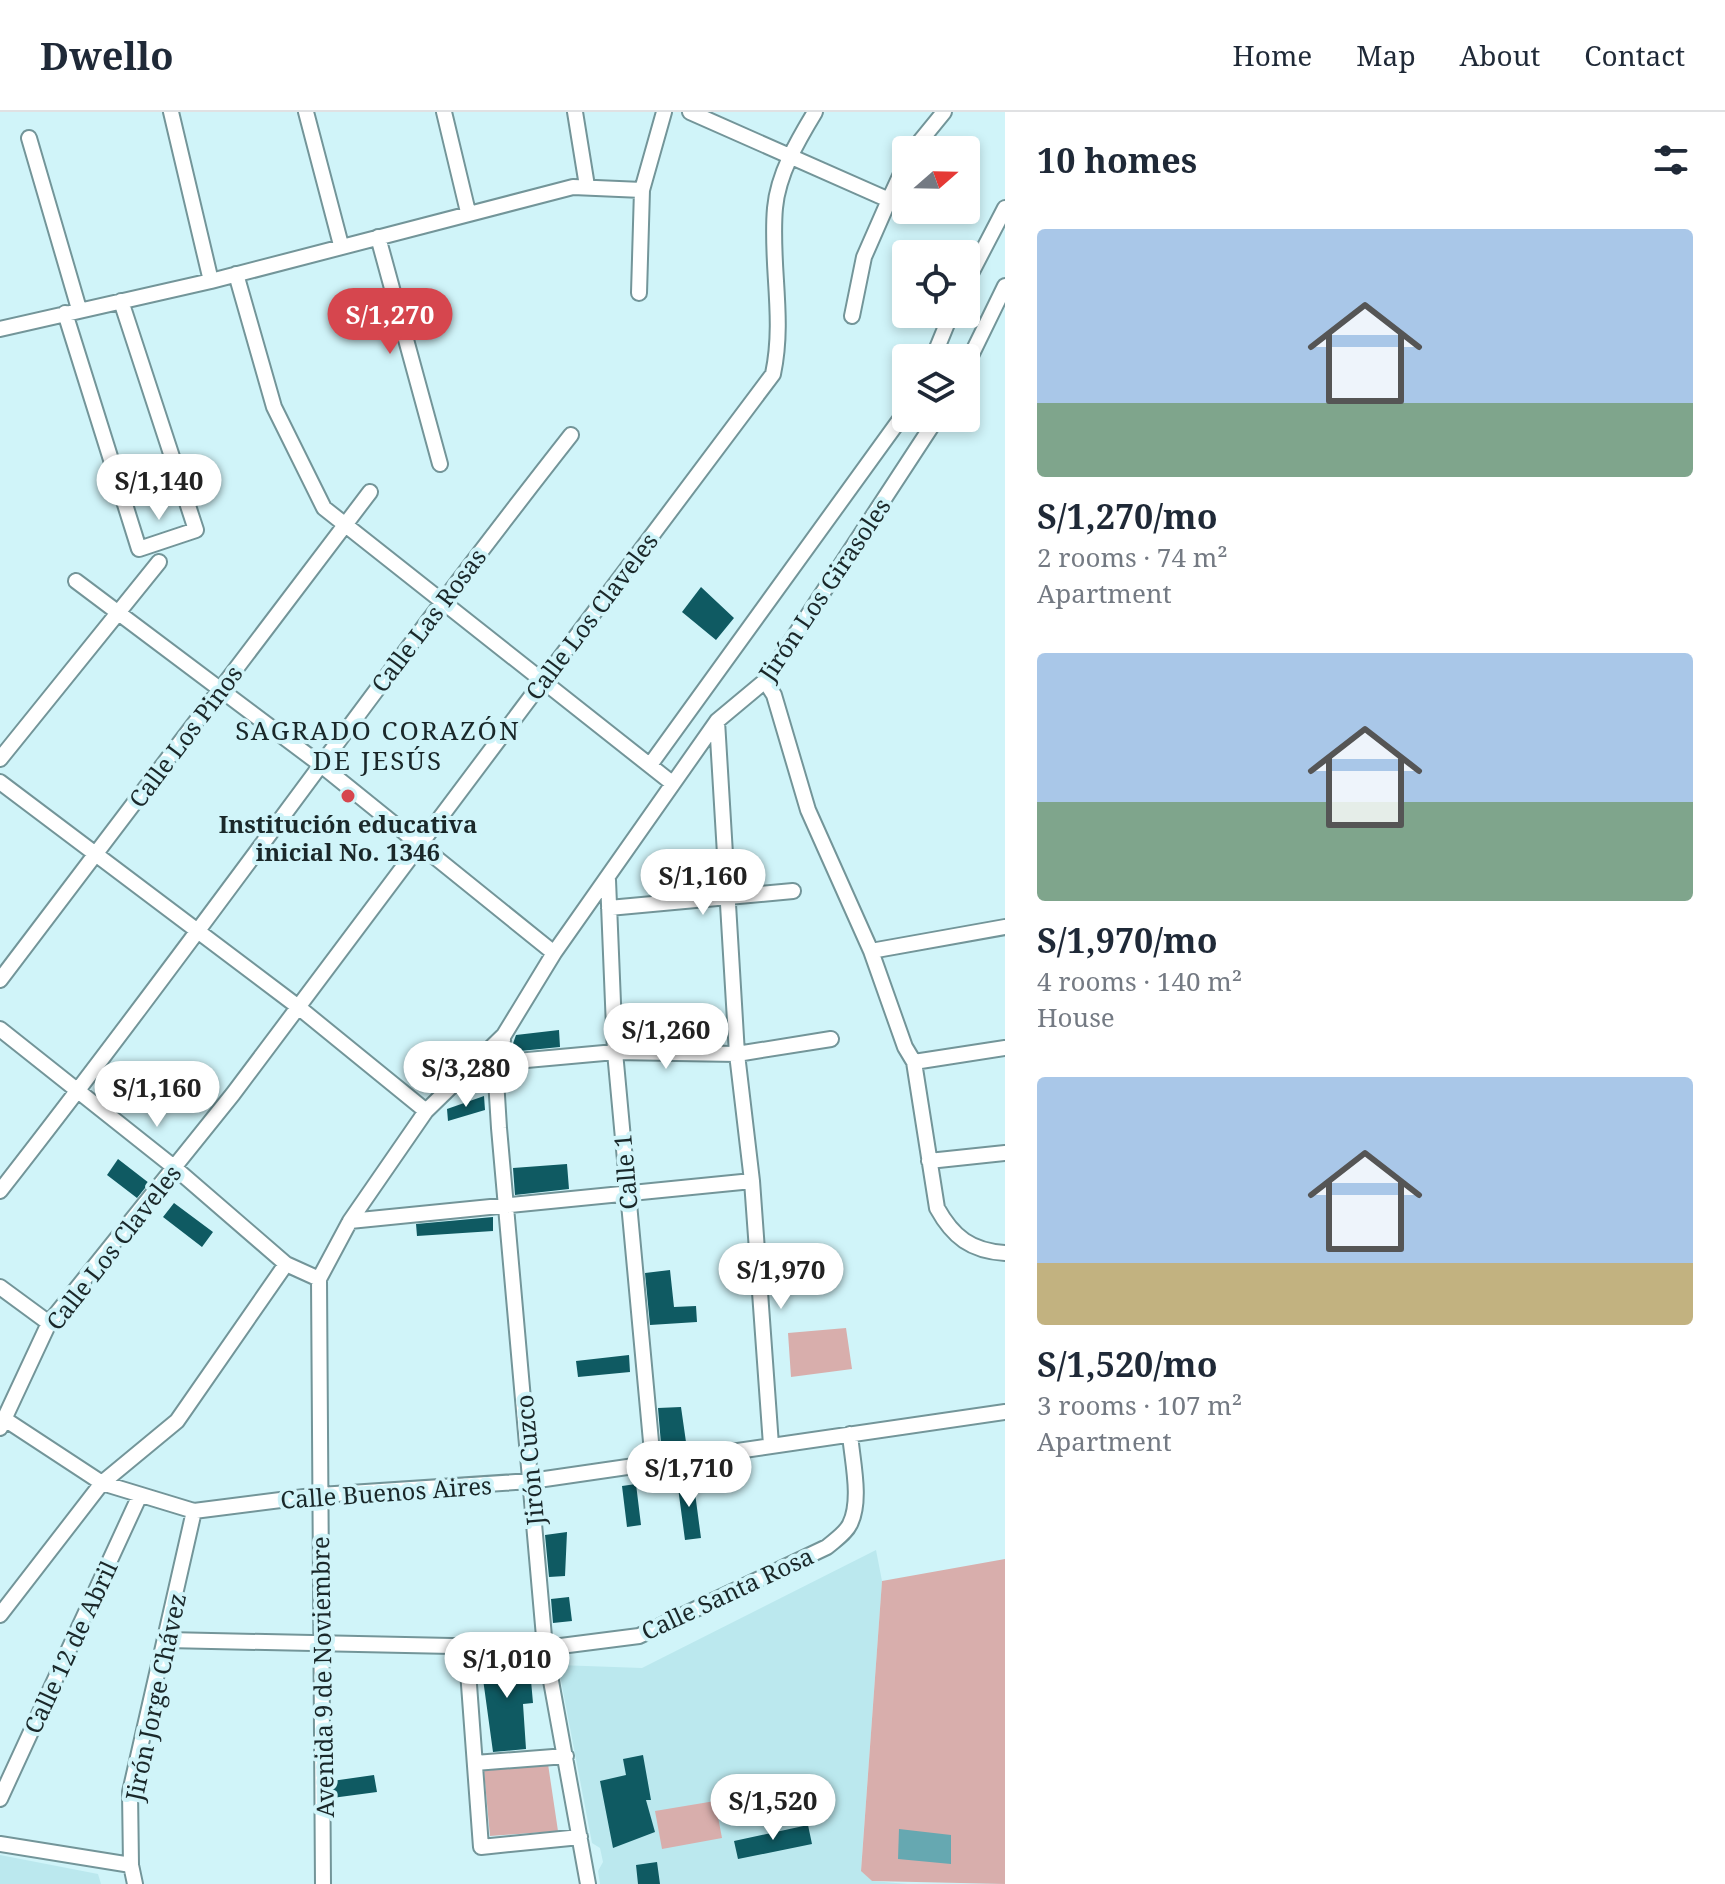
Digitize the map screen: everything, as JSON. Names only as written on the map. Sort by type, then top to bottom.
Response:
[{"type":"street","points":[[171,112],[211,281]]},
{"type":"street","points":[[306,112],[341,245]]},
{"type":"street","points":[[444,112],[468,212]]},
{"type":"street","points":[[575,112],[587,186]]},
{"type":"street","points":[[639,293],[642,190],[664,112]]},
{"type":"street","points":[[690,112],[792,154],[889,200]]},
{"type":"street","name":"Calle Los Claveles","points":[[3,1424],[49,1323],[175,1168],[367,918],[418,843],[773,374],[780,316],[775,268],[775,206],[792,154],[815,112]]},
{"type":"street","points":[[924,136],[944,112]]},
{"type":"street","points":[[29,138],[72,311],[139,549],[196,530],[121,301]]},
{"type":"street","points":[[0,329],[211,281],[468,212],[587,186],[642,190]]},
{"type":"street","points":[[852,316],[864,257],[892,193]]},
{"type":"street","points":[[980,256],[1005,208]]},
{"type":"street","points":[[378,237],[440,464]]},
{"type":"street","points":[[236,274],[274,407],[324,508],[672,783]]},
{"type":"street","points":[[977,344],[1005,286]]},
{"type":"street","points":[[650,765],[892,430]]},
{"type":"street","name":"Jirón Los Girasoles","points":[[319,1279],[350,1221],[426,1111],[504,1035],[554,953],[717,721],[765,681],[818,594],[928,432]]},
{"type":"street","name":"Calle Las Rosas","points":[[0,1191],[78,1091],[441,601],[571,435]]},
{"type":"street","name":"Calle Los Pinos","points":[[0,980],[370,492]]},
{"type":"street","points":[[0,759],[159,562]]},
{"type":"street","points":[[76,581],[321,765],[554,953]]},
{"type":"street","points":[[765,681],[774,695],[808,810],[871,951],[905,1047],[914,1062],[937,1208],[948,1227],[967,1245],[1005,1253]]},
{"type":"street","points":[[717,721],[737,1054],[752,1181],[771,1445]]},
{"type":"street","points":[[0,782],[94,856],[297,1006],[426,1111]]},
{"type":"street","name":"Calle 1","points":[[608,880],[615,1052],[653,1463]]},
{"type":"street","points":[[609,908],[793,891]]},
{"type":"street","points":[[871,951],[1005,927]]},
{"type":"street","points":[[0,1029],[175,1168],[286,1264],[319,1279]]},
{"type":"street","name":"Jirón Cuzco","points":[[504,1035],[495,1063],[545,1648],[588,1884]]},
{"type":"street","points":[[495,1063],[615,1052],[737,1054],[831,1039]]},
{"type":"street","points":[[914,1062],[1005,1048]]},
{"type":"street","points":[[929,1161],[1005,1153]]},
{"type":"street","points":[[350,1221],[752,1181]]},
{"type":"street","points":[[0,1615],[102,1483],[177,1421],[286,1264]]},
{"type":"street","name":"Avenida 9 de Noviembre","points":[[319,1279],[323,1884]]},
{"type":"street","points":[[0,1287],[49,1323]]},
{"type":"street","name":"Calle Buenos Aires","points":[[194,1511],[320,1495],[531,1481],[1005,1412]]},
{"type":"street","points":[[3,1424],[102,1483],[194,1511]]},
{"type":"street","name":"Calle Santa Rosa","points":[[167,1640],[545,1648],[639,1636],[827,1547],[850,1525],[855,1505],[850,1434]]},
{"type":"street","name":"Calle 12 de Abril","points":[[0,1799],[140,1495]]},
{"type":"street","name":"Jirón Jorge Chávez","points":[[135,1884],[131,1865],[130,1792],[194,1511]]},
{"type":"street","points":[[466,1644],[481,1847],[580,1837]]},
{"type":"street","points":[[475,1763],[566,1756]]},
{"type":"street","points":[[0,1844],[131,1865]]},
{"type":"shaded area","points":[[846,1328],[852,1369],[791,1377],[788,1333]]},
{"type":"shaded area","points":[[876,1550],[882,1581],[861,1870],[872,1881],[908,1884],[600,1884],[598,1871],[603,1862],[600,1848],[592,1843],[558,1665],[642,1668]]},
{"type":"shaded area","points":[[1005,1559],[1005,1884],[872,1881],[861,1871],[882,1581]]},
{"type":"shaded area","points":[[548,1764],[558,1831],[490,1836],[484,1771]]},
{"type":"shaded area","points":[[715,1801],[722,1838],[662,1849],[655,1811]]},
{"type":"shaded area","points":[[899,1829],[951,1835],[951,1864],[898,1859]]},
{"type":"shaded area","points":[[0,1855],[98,1874],[101,1884],[0,1884]]},
{"type":"building","points":[[701,587],[734,618],[716,640],[682,612]]},
{"type":"building","points":[[559,1030],[560,1047],[510,1052],[516,1035]]},
{"type":"building","points":[[484,1096],[485,1110],[448,1121],[447,1109]]},
{"type":"building","points":[[118,1159],[149,1183],[137,1198],[107,1175]]},
{"type":"building","points":[[567,1164],[569,1189],[515,1195],[513,1168]]},
{"type":"building","points":[[174,1203],[213,1232],[202,1247],[163,1217]]},
{"type":"building","points":[[493,1217],[493,1231],[417,1236],[416,1224]]},
{"type":"building","points":[[670,1270],[674,1307],[696,1306],[697,1322],[650,1325],[645,1273]]},
{"type":"building","points":[[629,1355],[630,1372],[578,1377],[576,1361]]},
{"type":"building","points":[[681,1407],[686,1442],[661,1444],[658,1408]]},
{"type":"building","points":[[693,1478],[701,1538],[685,1540],[677,1480]]},
{"type":"building","points":[[636,1484],[641,1525],[627,1527],[622,1486]]},
{"type":"building","points":[[567,1532],[565,1576],[549,1577],[545,1535]]},
{"type":"building","points":[[569,1597],[572,1621],[553,1623],[551,1599]]},
{"type":"building","points":[[480,1657],[529,1658],[533,1703],[523,1704],[526,1749],[493,1752]]},
{"type":"building","points":[[643,1755],[651,1800],[646,1800],[655,1832],[613,1848],[600,1781],[626,1775],[623,1759]]},
{"type":"building","points":[[374,1775],[377,1792],[332,1798],[332,1781]]},
{"type":"building","points":[[808,1825],[812,1844],[738,1859],[734,1841]]},
{"type":"building","points":[[657,1862],[660,1884],[638,1884],[636,1865]]},
{"type":"place","name":"Institución educativa inicial No. 1346","points":[[348,796]]},
{"type":"district","name":"SAGRADO CORAZÓN DE JESÚS","points":[[378,745]]}]
